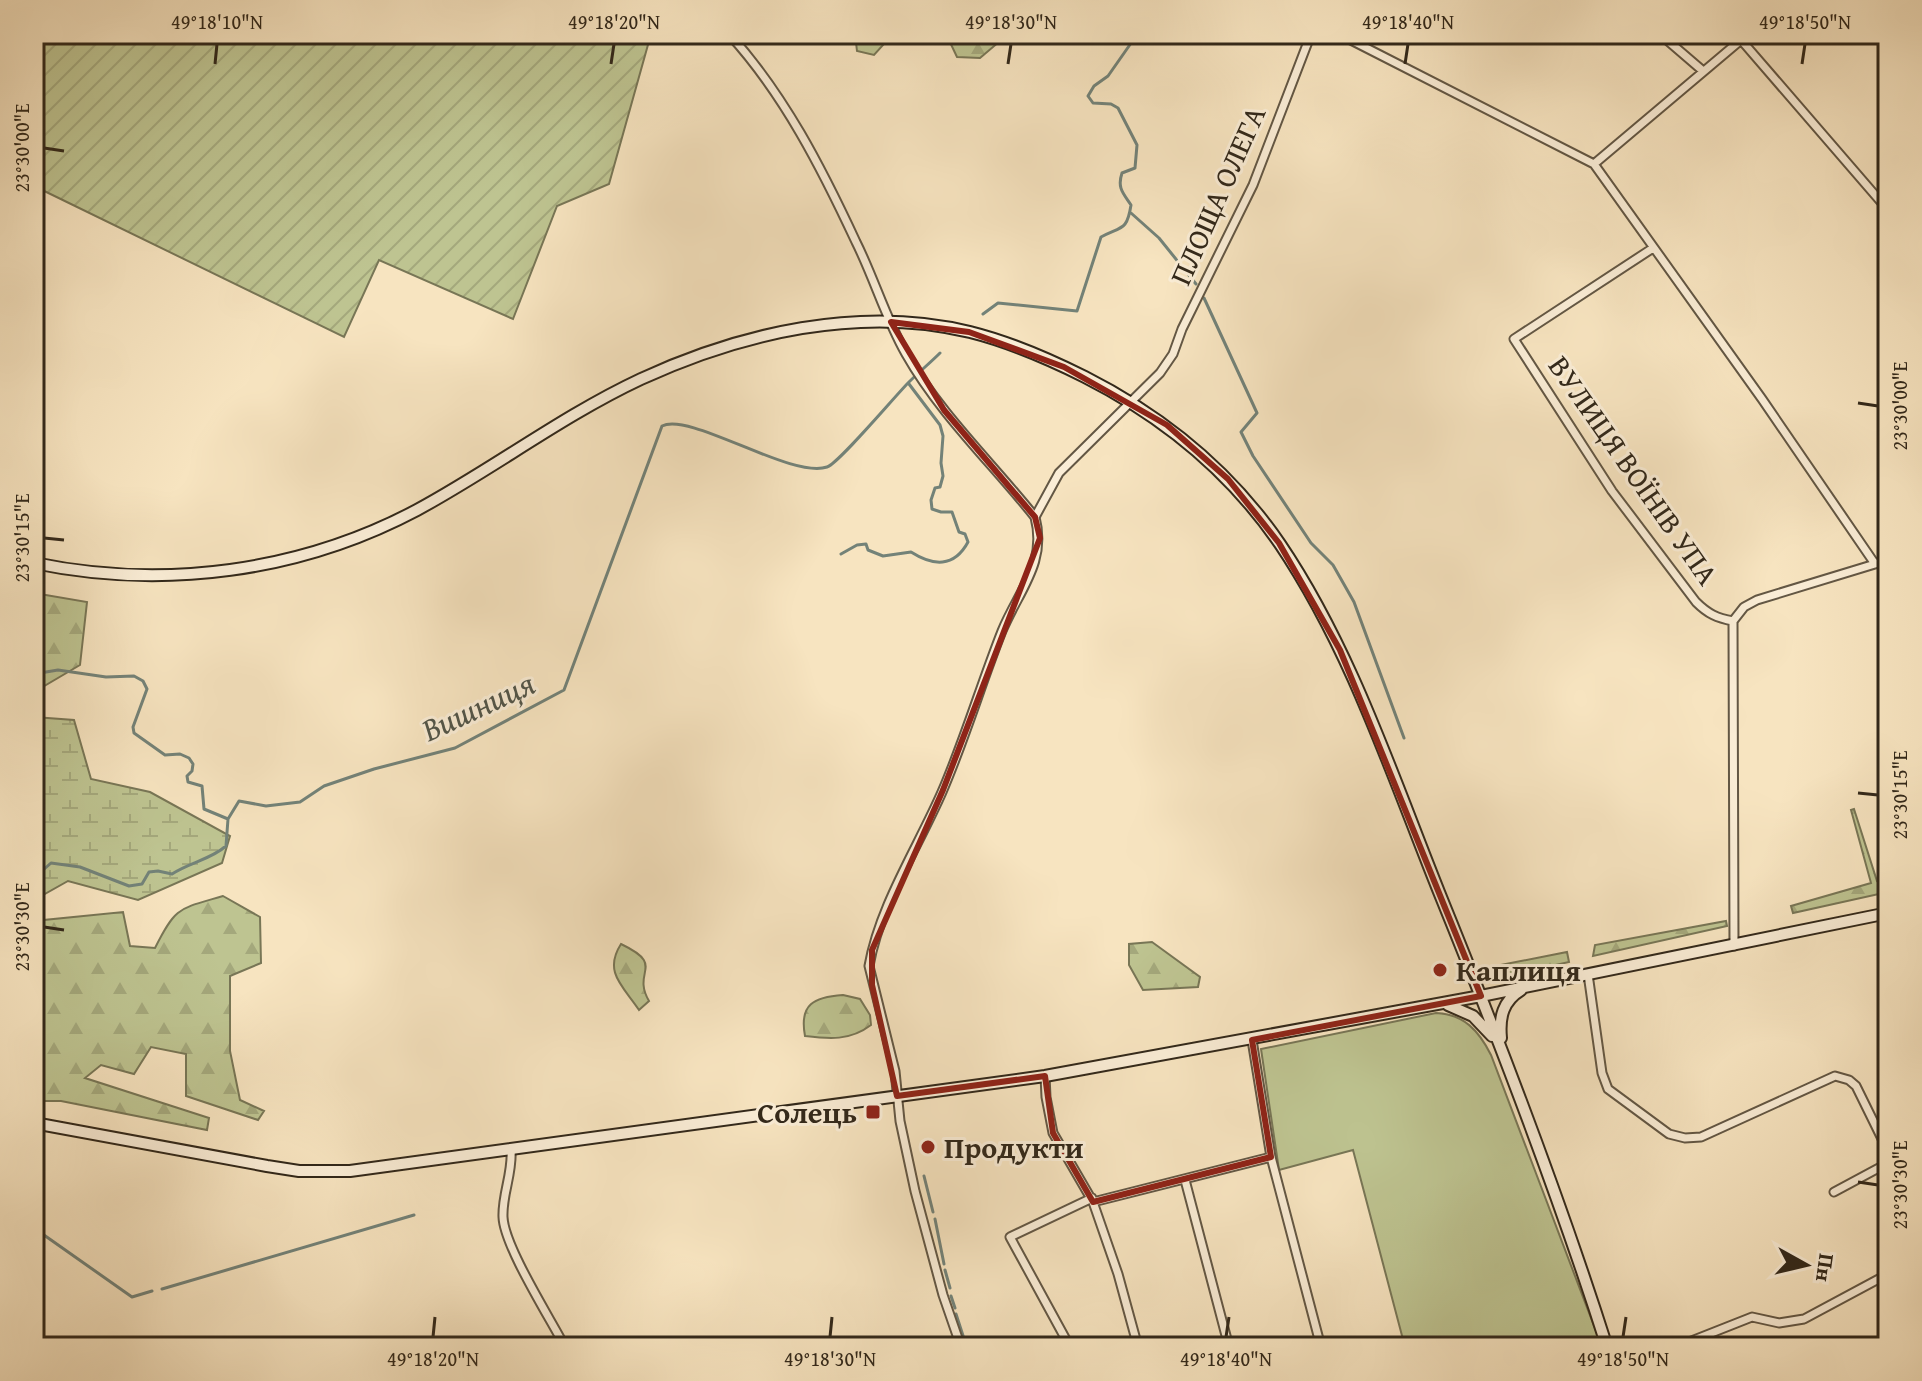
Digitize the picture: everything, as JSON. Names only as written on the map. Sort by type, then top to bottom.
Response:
[{"type":"main road","points":[[34,563],[159,576],[242,569],[304,555],[357,538],[415,511],[577,412],[643,379],[756,336],[825,326],[891,322],[936,326],[994,339],[1064,367],[1132,402],[1178,434],[1228,479],[1256,511],[1297,571],[1340,650],[1360,695],[1481,996],[1607,1347]]},
{"type":"main road","points":[[34,1123],[299,1171],[350,1171],[1045,1076],[1443,1004],[1888,913]]},
{"type":"main road","points":[[1502,1052],[1501,1021],[1505,1005],[1526,987]]},
{"type":"main road","points":[[1443,1004],[1460,1008],[1481,1022],[1502,1052]]},
{"type":"street","points":[[729,34],[780,96],[857,242],[905,353],[944,410],[1035,517],[1040,538],[1035,561],[1003,628],[943,790],[904,872],[872,950],[869,966],[895,1071],[915,1191],[943,1295],[961,1347]]},
{"type":"street","name":"ПЛОЩА ОЛЕГА","points":[[1035,517],[1059,473],[1160,373],[1173,354],[1182,329],[1253,185],[1311,34]]},
{"type":"street","points":[[1339,34],[1594,164],[1875,564]]},
{"type":"street","points":[[1660,34],[1703,71]]},
{"type":"street","points":[[1594,164],[1748,34]]},
{"type":"street","points":[[1742,41],[1888,210]]},
{"type":"street","name":"ВУЛИЦЯ ВОЇНІВ УПА","points":[[1653,248],[1514,339],[1612,491],[1696,602],[1713,616],[1733,621],[1744,607],[1757,600],[1888,559]]},
{"type":"street","points":[[1733,621],[1734,946]]},
{"type":"street","points":[[1588,974],[1603,1081],[1615,1096],[1662,1130],[1685,1138],[1713,1134],[1835,1076],[1849,1080],[1856,1086],[1888,1151]]},
{"type":"street","points":[[1252,1040],[1271,1157],[1321,1347]]},
{"type":"street","points":[[1045,1076],[1053,1133],[1092,1200],[1118,1274],[1138,1347]]},
{"type":"street","points":[[511,1149],[511,1169],[503,1210],[506,1234],[565,1347]]},
{"type":"street","points":[[1070,1347],[1010,1237],[1092,1200],[1271,1157]]},
{"type":"street","points":[[1834,1192],[1888,1163]]},
{"type":"street","points":[[1185,1180],[1229,1347]]},
{"type":"street","points":[[1676,1347],[1741,1321],[1761,1318],[1779,1323],[1804,1319],[1888,1274]]},
{"type":"highlighted area","points":[[891,322],[969,332],[1064,367],[1167,425],[1228,479],[1279,543],[1340,650],[1481,996],[1252,1040],[1271,1157],[1093,1202],[1053,1133],[1045,1076],[897,1096],[872,985],[872,950],[943,790],[1040,538],[1035,517],[944,410]]},
{"type":"green space","points":[[34,34],[651,34],[609,184],[557,206],[513,319],[379,260],[344,337],[34,186]]},
{"type":"green space","points":[[855,34],[893,34],[874,55],[857,51]]},
{"type":"green space","points":[[948,34],[1001,34],[1000,41],[980,58],[957,57]]},
{"type":"green space","points":[[34,593],[87,602],[80,665],[34,692]]},
{"type":"green space","points":[[34,717],[74,720],[91,779],[150,792],[230,836],[222,863],[138,900],[68,881],[34,900]]},
{"type":"green space","points":[[1854,809],[1877,881],[1888,879],[1888,892],[1793,913],[1791,906],[1871,883],[1851,810]]},
{"type":"green space","points":[[223,896],[260,917],[261,963],[230,976],[230,1051],[240,1100],[264,1111],[258,1120],[186,1096],[186,1054],[151,1047],[134,1074],[101,1065],[85,1078],[209,1118],[207,1130],[61,1101],[34,1101],[34,1054],[42,1033],[34,1031],[34,921],[123,912],[130,946],[155,948],[168,924],[180,911]]},
{"type":"green space","points":[[1726,921],[1727,926],[1593,956],[1595,945]]},
{"type":"green space","points":[[1152,942],[1200,977],[1198,987],[1143,990],[1129,965],[1129,944]]},
{"type":"green space","points":[[621,944],[635,951],[645,964],[644,982],[649,1001],[639,1010],[615,971],[616,954]]},
{"type":"green space","points":[[1567,952],[1569,962],[1483,981],[1480,969]]},
{"type":"green space","points":[[843,995],[860,999],[870,1015],[871,1025],[847,1036],[805,1036],[804,1016],[811,1004]]},
{"type":"green space","points":[[1436,1013],[1455,1017],[1470,1025],[1491,1055],[1602,1347],[1405,1347],[1353,1150],[1279,1170],[1261,1049]]},
{"type":"waterway","points":[[1089,34],[1106,40],[1135,36]]},
{"type":"waterway","name":"Вишниця","points":[[983,314],[998,303],[1077,311],[1101,237],[1122,227],[1128,219],[1131,205],[1120,183],[1122,173],[1135,168],[1137,145],[1118,108],[1111,104],[1093,103],[1088,96],[1094,86],[1108,76],[1136,36],[1157,34]]},
{"type":"waterway","points":[[1131,213],[1159,238],[1196,284]]},
{"type":"waterway","points":[[1204,298],[1257,413],[1241,432],[1253,456],[1311,543],[1333,565],[1354,602],[1404,738]]},
{"type":"waterway","name":"Вишниця","points":[[34,878],[51,863],[80,867],[129,886],[142,884],[149,872],[172,874],[226,846],[228,819],[239,801],[266,806],[300,802],[324,786],[455,748],[564,690],[662,426],[676,424],[695,428],[790,464],[827,467],[940,353]]},
{"type":"waterway","points":[[841,554],[857,545],[866,544],[868,550],[883,556],[911,552],[927,560],[942,562],[956,556],[968,542],[965,534],[959,532],[952,512],[932,509],[931,500],[943,476],[943,436],[940,425],[909,384]]},
{"type":"waterway","name":"Вишниця","points":[[34,674],[58,670],[106,677],[134,676],[143,681],[147,689],[133,727],[134,733],[165,755],[180,754],[189,758],[193,764],[187,776],[188,782],[202,786],[204,809],[228,819]]},
{"type":"waterway","points":[[924,1176],[933,1212]]},
{"type":"waterway","points":[[162,1289],[414,1215]]},
{"type":"waterway","points":[[935,1219],[944,1264]]},
{"type":"waterway","points":[[34,1228],[132,1297],[152,1291]]},
{"type":"waterway","points":[[945,1270],[950,1288]]},
{"type":"waterway","points":[[951,1296],[955,1308]]},
{"type":"waterway","points":[[956,1314],[966,1345]]},
{"type":"place","name":"Каплиця","points":[[1440,970]]},
{"type":"place","name":"Солець","points":[[873,1112]]},
{"type":"place","name":"Продукти","points":[[928,1147]]}]
